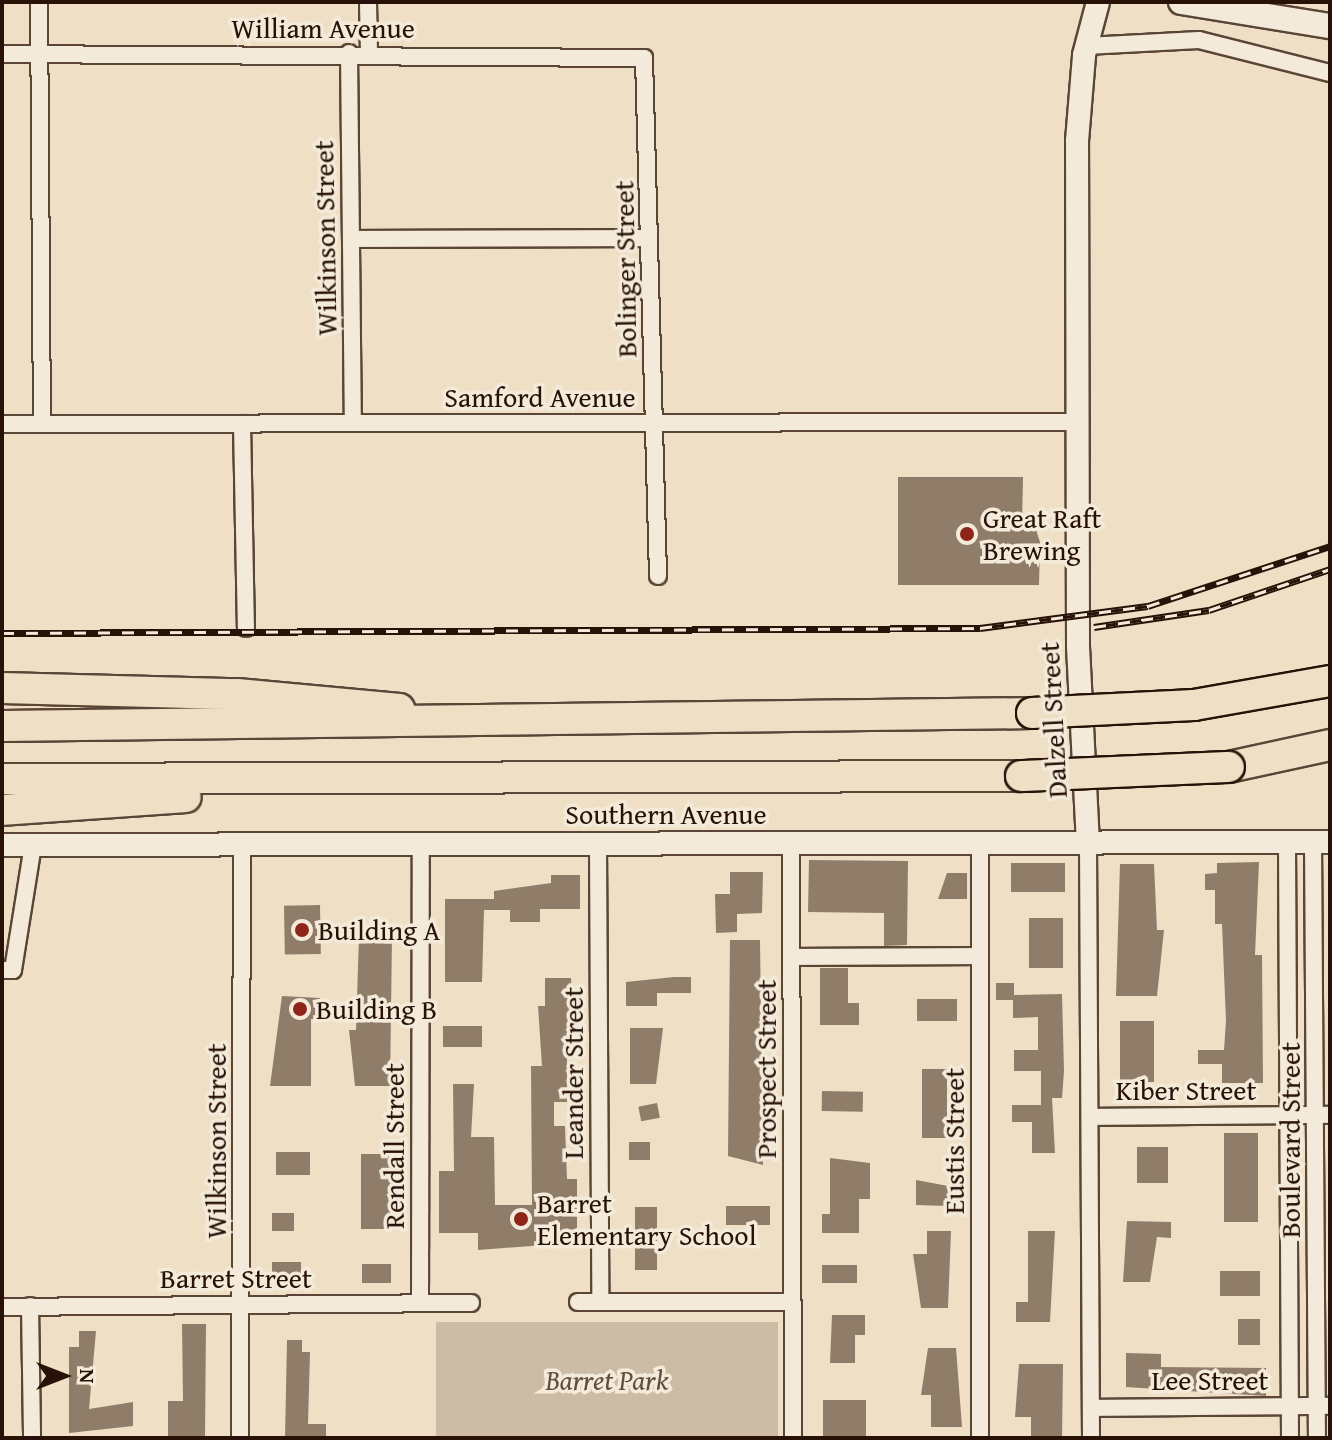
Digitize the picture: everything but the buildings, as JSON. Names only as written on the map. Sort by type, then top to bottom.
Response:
[{"type":"highway","points":[[2,726],[1032,713],[1194,705],[1330,681]]},
{"type":"highway","points":[[2,688],[376,702],[444,722]]},
{"type":"highway","points":[[1229,767],[1330,745]]},
{"type":"highway","points":[[2,779],[426,775],[1021,776],[1330,763]]},
{"type":"highway","points":[[2,810],[312,792],[426,775]]},
{"type":"main road","points":[[1181,2],[1330,26]]},
{"type":"street","points":[[39,2],[42,424]]},
{"type":"street","points":[[368,2],[369,54]]},
{"type":"street","name":"Dalzell Street","points":[[1091,1438],[1088,844],[1079,422],[1078,127],[1086,46],[1098,2]]},
{"type":"street","points":[[1086,46],[1199,40],[1330,73]]},
{"type":"street","name":"William Avenue","points":[[2,54],[349,53],[644,58]]},
{"type":"street","name":"Wilkinson Street","points":[[349,53],[353,422]]},
{"type":"street","name":"Bolinger Street","points":[[644,58],[658,576]]},
{"type":"street","points":[[351,239],[649,238]]},
{"type":"street","name":"Samford Avenue","points":[[2,424],[1079,422]]},
{"type":"street","points":[[242,424],[246,628]]},
{"type":"street","name":"Southern Avenue","points":[[2,845],[1322,842]]},
{"type":"street","name":"Boulevard Street","points":[[1317,1438],[1324,1406],[1322,842]]},
{"type":"street","name":"Boulevard Street","points":[[1287,843],[1290,1438]]},
{"type":"street","name":"Wilkinson Street","points":[[240,1438],[242,844]]},
{"type":"street","name":"Rendall Street","points":[[420,1303],[421,844]]},
{"type":"street","name":"Leander Street","points":[[598,844],[600,1302]]},
{"type":"street","name":"Prospect Street","points":[[791,844],[793,1438]]},
{"type":"street","name":"Eustis Street","points":[[980,844],[980,1438]]},
{"type":"street","points":[[2,970],[13,970],[33,845]]},
{"type":"street","points":[[792,957],[980,956]]},
{"type":"street","name":"Kiber Street","points":[[1090,1117],[1323,1115]]},
{"type":"street","points":[[578,1302],[792,1302]]},
{"type":"street","name":"Barret Street","points":[[2,1307],[471,1303]]},
{"type":"street","points":[[30,1306],[32,1438]]},
{"type":"street","name":"Lee Street","points":[[1091,1408],[1324,1406]]},
{"type":"green space","name":"Barret Park","points":[[436,1322],[778,1322],[778,1438],[436,1438]]},
{"type":"railway","points":[[2,633],[980,628],[1148,606],[1330,546]]},
{"type":"railway","points":[[1094,627],[1209,610],[1330,569]]},
{"type":"place","name":"Great Raft Brewing","points":[[967,534]]},
{"type":"place","name":"Building A","points":[[302,930]]},
{"type":"place","name":"Building B","points":[[300,1009]]},
{"type":"place","name":"Barret Elementary School","points":[[521,1219]]}]
